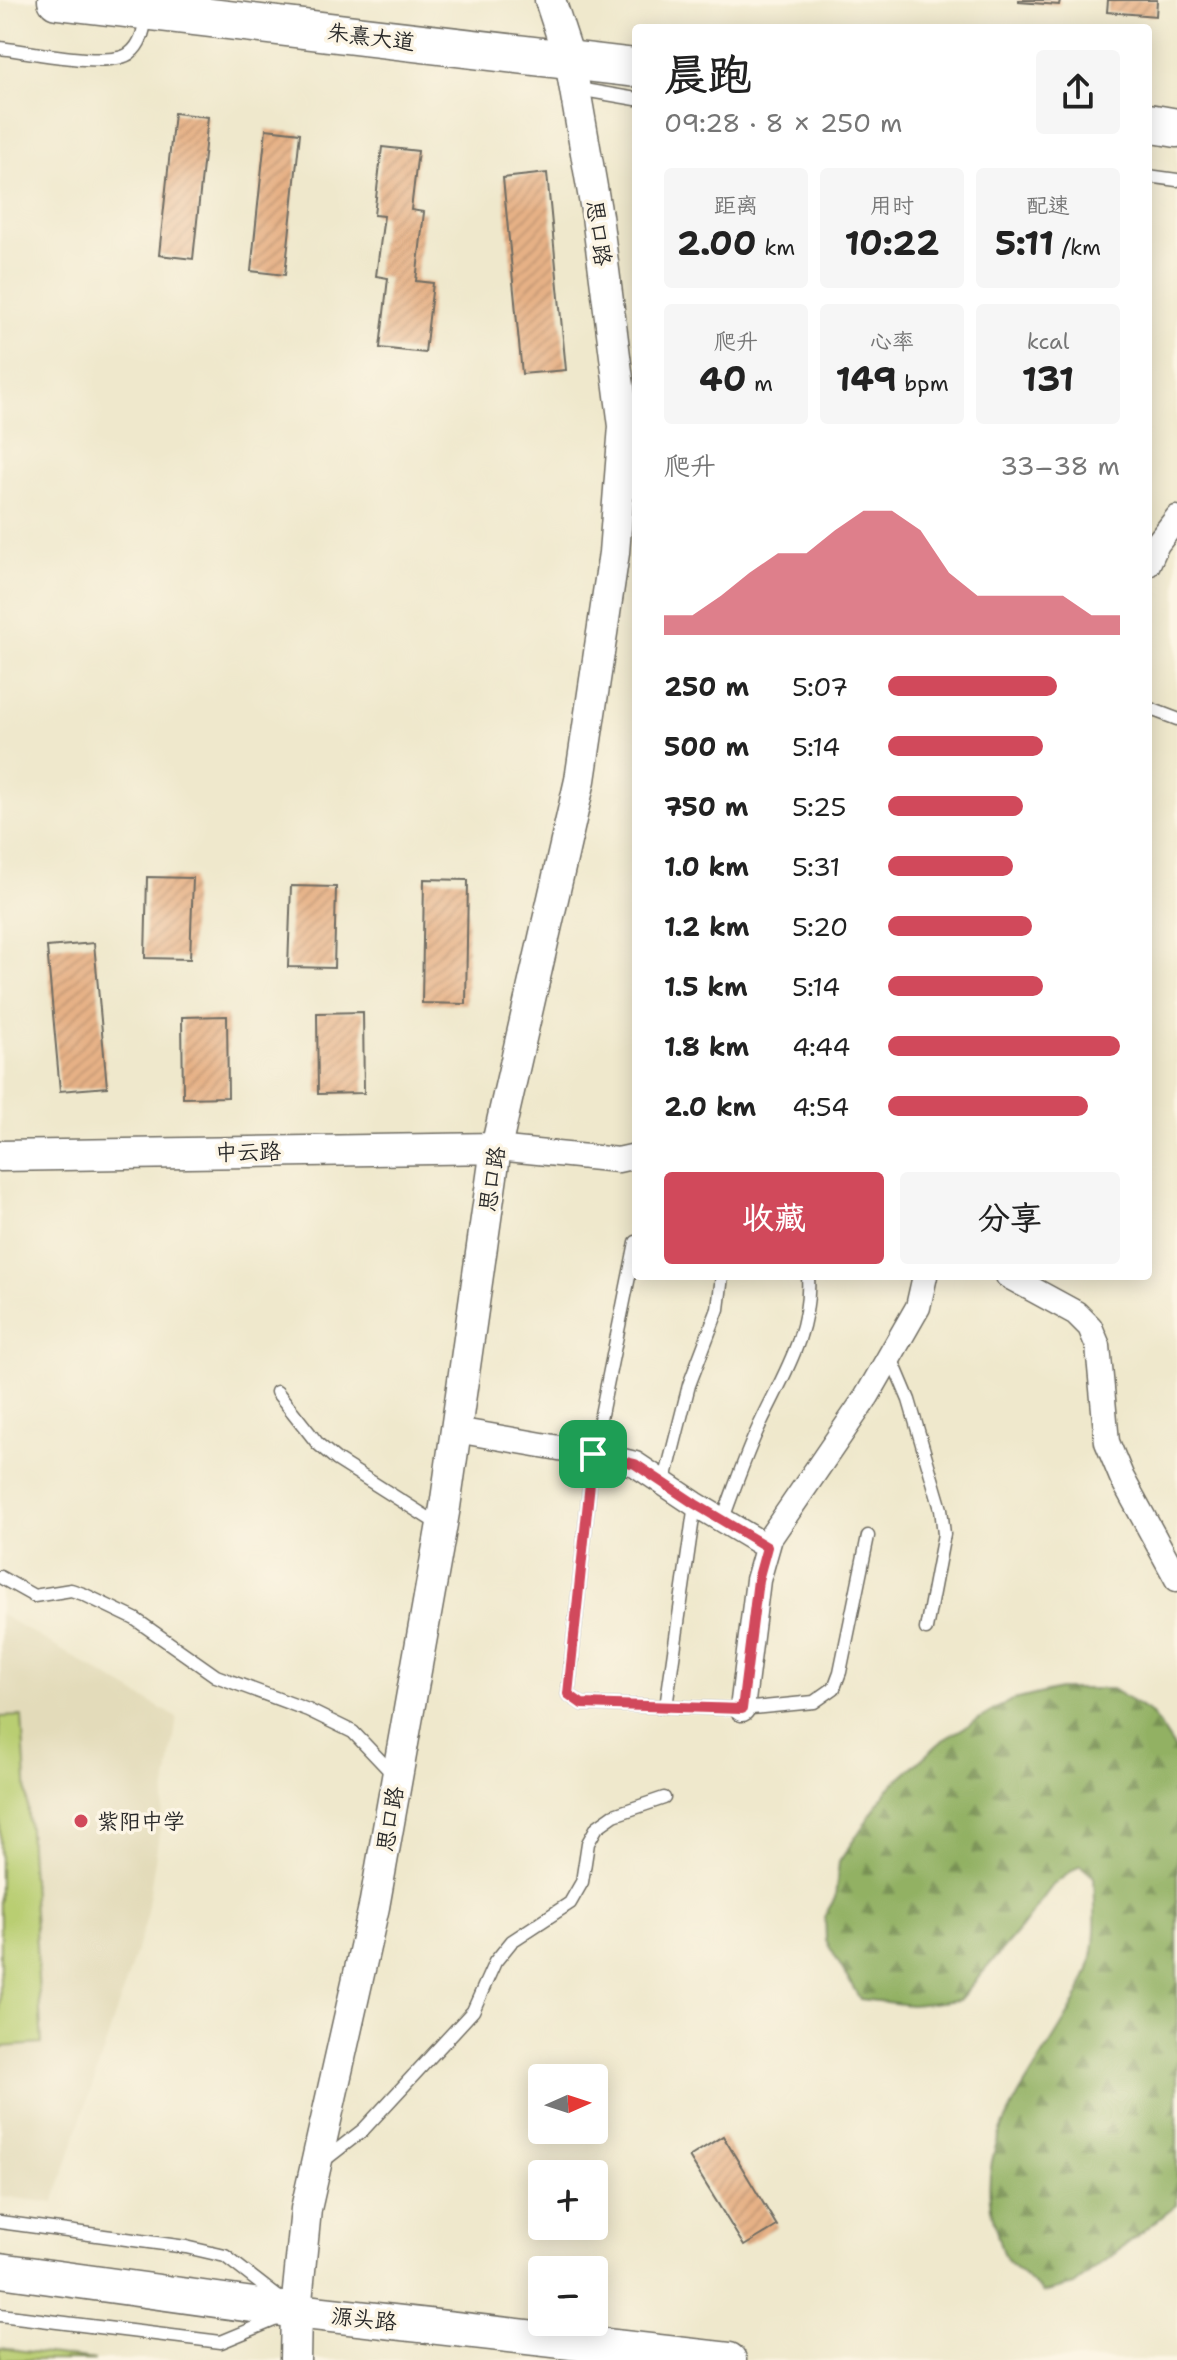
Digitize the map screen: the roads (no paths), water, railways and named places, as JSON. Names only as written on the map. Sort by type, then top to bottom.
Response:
[{"type":"main road","name":"朱熹大道","points":[[57,0],[572,75],[632,68]]},
{"type":"main road","points":[[1152,124],[1177,128]]},
{"type":"main road","name":"源头路","points":[[0,2270],[296,2311],[729,2360]]},
{"type":"street","name":"思口路","points":[[295,2360],[296,2311],[306,2209],[374,1907],[441,1526],[496,1148],[580,780],[614,553],[624,426],[597,216],[572,75],[550,0]]},
{"type":"street","points":[[1152,555],[1177,518]]},
{"type":"street","name":"中云路","points":[[0,1156],[496,1148]]},
{"type":"street","points":[[496,1148],[618,1160],[632,1157]]},
{"type":"street","points":[[742,1709],[758,1580],[770,1538],[867,1396],[918,1307],[924,1280]]},
{"type":"street","points":[[1015,1280],[1076,1313],[1090,1327],[1098,1346],[1107,1442],[1122,1478],[1177,1579]]},
{"type":"street","points":[[456,1430],[635,1464],[767,1547]]},
{"type":"lane","points":[[0,48],[109,61],[129,54],[142,37],[147,11]]},
{"type":"lane","points":[[572,75],[632,98]]},
{"type":"lane","points":[[1152,177],[1177,180]]},
{"type":"lane","points":[[1152,710],[1177,719]]},
{"type":"lane","points":[[632,1262],[593,1454],[568,1694],[582,1704],[666,1707],[742,1709],[814,1702],[834,1688],[840,1672],[868,1536]]},
{"type":"lane","points":[[664,1484],[689,1385],[718,1309],[722,1280]]},
{"type":"lane","points":[[722,1521],[756,1433],[788,1371],[805,1324],[808,1280]]},
{"type":"lane","points":[[890,1355],[909,1400],[941,1509],[944,1534],[926,1629]]},
{"type":"lane","points":[[277,1392],[318,1444],[337,1460],[441,1526]]},
{"type":"lane","points":[[666,1707],[695,1504]]},
{"type":"lane","points":[[0,1577],[34,1596],[71,1590],[135,1619],[216,1676],[308,1710],[353,1732],[397,1778]]},
{"type":"lane","points":[[316,2166],[363,2130],[473,2011],[495,1962],[512,1941],[570,1903],[582,1882],[588,1843],[597,1827],[614,1815],[664,1798]]},
{"type":"lane","points":[[0,2222],[186,2247],[225,2256],[296,2311],[221,2342],[0,2315]]},
{"type":"place","name":"紫阳中学","points":[[81,1821]]}]
